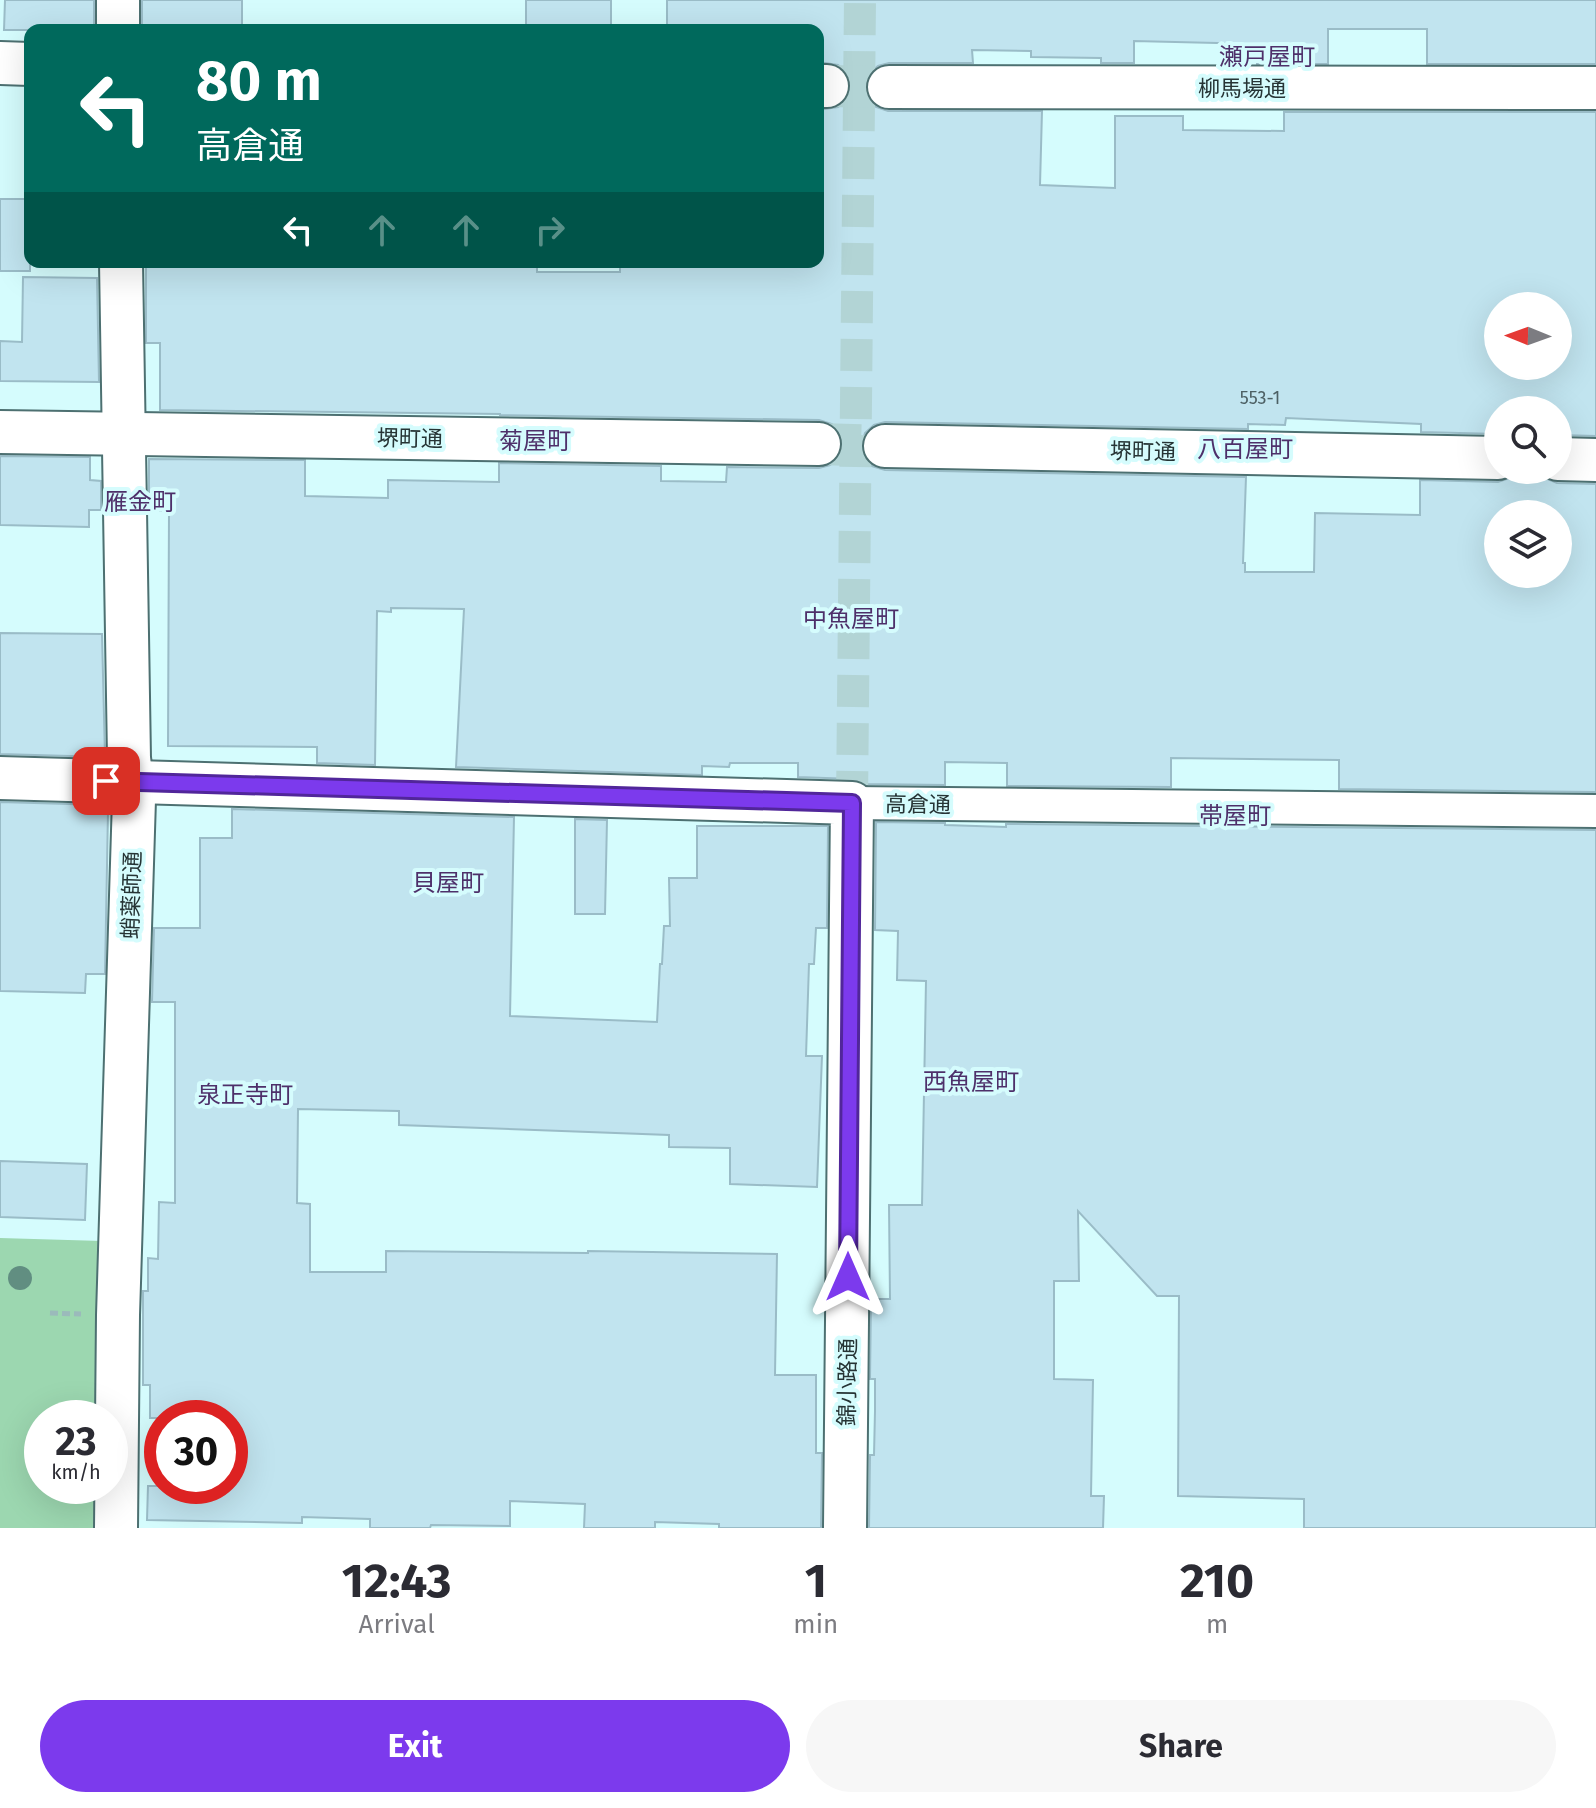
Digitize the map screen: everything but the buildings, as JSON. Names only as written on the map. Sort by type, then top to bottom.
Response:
[{"type":"street","points":[[118,0],[118,24]]},
{"type":"street","points":[[0,63],[24,64]]},
{"type":"street","name":"柳馬場通","points":[[889,87],[1596,88]]},
{"type":"street","name":"蛸薬師通","points":[[116,1528],[118,1315],[134,799],[129,758],[121,268]]},
{"type":"street","name":"堺町通","points":[[0,432],[819,444]]},
{"type":"street","name":"堺町通","points":[[885,446],[1484,458]]},
{"type":"street","points":[[1572,459],[1596,460]]},
{"type":"street","name":"高倉通","points":[[0,778],[852,803],[1596,811]]},
{"type":"street","name":"錦小路通","points":[[845,1528],[852,803]]},
{"type":"green space","points":[[0,1238],[102,1241],[100,1400],[24,1400],[24,1504],[96,1504],[95,1528],[0,1528]]},
{"type":"tunnel","points":[[852,803],[860,0]]},
{"type":"tunnel","points":[[827,86],[889,87]]},
{"type":"tunnel","points":[[819,444],[885,446]]},
{"type":"district","name":"瀬戸屋町","points":[[1267,57]]},
{"type":"district","name":"菊屋町","points":[[535,441]]},
{"type":"district","name":"八百屋町","points":[[1245,449]]},
{"type":"district","name":"雁金町","points":[[140,502]]},
{"type":"district","name":"中魚屋町","points":[[851,619]]},
{"type":"district","name":"帯屋町","points":[[1235,816]]},
{"type":"district","name":"貝屋町","points":[[448,883]]},
{"type":"district","name":"西魚屋町","points":[[971,1082]]},
{"type":"district","name":"泉正寺町","points":[[245,1095]]},
{"type":"route","points":[[106,781],[852,803],[848,1277]]}]
